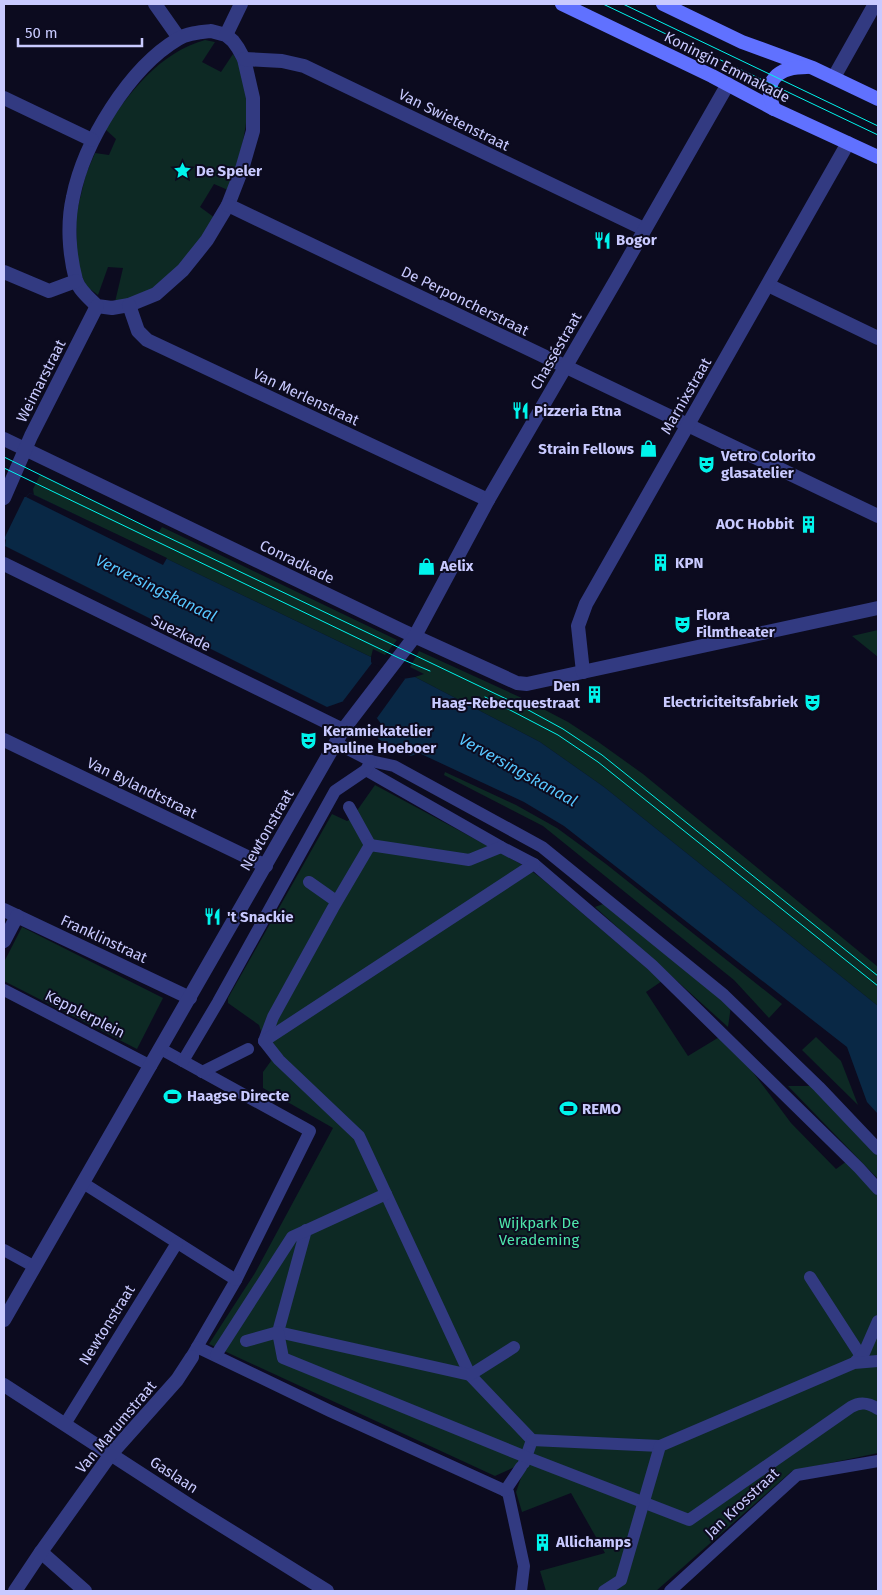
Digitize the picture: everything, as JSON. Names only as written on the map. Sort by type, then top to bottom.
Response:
[{"type":"main road","name":"Koningin Emmakade","points":[[562,4],[728,84],[774,109],[878,157]]},
{"type":"main road","points":[[664,4],[742,42],[813,68],[878,99]]},
{"type":"main road","points":[[774,109],[769,89],[775,77],[786,69],[794,67],[813,68]]},
{"type":"street","points":[[155,4],[179,38]]},
{"type":"street","points":[[226,35],[241,4]]},
{"type":"street","points":[[834,77],[875,4]]},
{"type":"street","points":[[211,31],[226,35],[244,59],[253,98],[253,131],[242,169],[228,205],[207,240],[183,270],[156,294],[129,305],[112,308],[97,306],[76,281],[69,232],[73,196],[92,140],[132,80],[156,55],[179,38],[198,32],[211,31]]},
{"type":"street","name":"Van Swietenstraat","points":[[244,59],[282,61],[304,66],[644,229]]},
{"type":"street","name":"Chasséstraat","points":[[415,636],[488,500],[566,368],[728,84]]},
{"type":"street","points":[[4,98],[92,140]]},
{"type":"street","name":"Marnixstraat","points":[[583,672],[578,626],[581,616],[848,143]]},
{"type":"street","name":"De Perponcherstraat","points":[[228,205],[878,516]]},
{"type":"street","points":[[4,272],[49,291],[76,281]]},
{"type":"street","points":[[768,285],[878,338]]},
{"type":"street","name":"Van Merlenstraat","points":[[129,305],[138,331],[147,340],[488,500]]},
{"type":"street","name":"Weimarstraat","points":[[6,493],[97,306]]},
{"type":"street","name":"Conradkade","points":[[4,439],[517,683],[527,684],[878,608]]},
{"type":"street","name":"Suezkade","points":[[4,564],[343,730]]},
{"type":"street","name":"Newtonstraat","points":[[4,1320],[343,730],[415,636]]},
{"type":"street","name":"Van Bylandtstraat","points":[[4,740],[266,866]]},
{"type":"street","points":[[336,744],[364,769],[534,864],[652,965],[859,1168],[878,1189]]},
{"type":"street","points":[[182,1061],[218,1002],[334,799],[336,791],[364,769],[394,766],[542,847],[724,995],[878,1149]]},
{"type":"street","points":[[352,791],[364,769]]},
{"type":"street","points":[[349,806],[370,845]]},
{"type":"street","points":[[370,845],[469,860],[501,847]]},
{"type":"street","points":[[264,1040],[273,1016],[336,901],[370,845]]},
{"type":"street","points":[[264,1040],[534,864]]},
{"type":"street","points":[[308,882],[336,901]]},
{"type":"street","name":"Franklinstraat","points":[[4,910],[190,998]]},
{"type":"street","points":[[4,941],[17,916]]},
{"type":"street","name":"Kepplerplein","points":[[4,990],[151,1066]]},
{"type":"street","points":[[264,1040],[279,1060],[359,1136],[470,1375],[532,1440],[660,1446],[858,1360],[864,1353],[878,1321]]},
{"type":"street","points":[[84,1183],[236,1280],[310,1131],[160,1049]]},
{"type":"street","points":[[202,1072],[248,1049]]},
{"type":"street","points":[[216,1355],[292,1237],[386,1194]]},
{"type":"street","points":[[306,1230],[278,1332],[283,1358],[523,1462],[689,1520],[850,1407],[864,1403],[878,1410]]},
{"type":"street","name":"Newtonstraat","points":[[65,1424],[177,1243]]},
{"type":"street","points":[[4,1250],[35,1267]]},
{"type":"street","points":[[810,1277],[858,1360]]},
{"type":"street","name":"Van Marumstraat","points":[[15,1591],[112,1454],[177,1380],[236,1280]]},
{"type":"street","points":[[246,1341],[278,1332],[470,1375],[514,1347]]},
{"type":"street","points":[[216,1355],[232,1344]]},
{"type":"street","points":[[195,1352],[216,1355],[330,1411],[508,1492],[524,1566],[521,1591]]},
{"type":"street","points":[[858,1360],[878,1361]]},
{"type":"street","name":"Gaslaan","points":[[4,1385],[327,1591]]},
{"type":"street","points":[[505,1490],[523,1462],[532,1440]]},
{"type":"street","points":[[604,1591],[621,1580],[660,1446]]},
{"type":"street","name":"Jan Krosstraat","points":[[670,1591],[709,1548],[797,1475],[878,1461]]},
{"type":"street","points":[[41,1552],[85,1591]]},
{"type":"green space","points":[[205,40],[215,42],[202,62],[221,72],[233,54],[241,67],[246,86],[247,116],[245,132],[233,176],[228,190],[214,184],[200,207],[215,218],[174,272],[153,289],[138,296],[115,302],[123,268],[108,267],[98,295],[86,286],[77,265],[76,215],[86,174],[95,153],[109,155],[116,139],[105,129],[135,88],[173,54]]},
{"type":"green space","points":[[40,475],[158,533],[162,527],[397,640],[385,655],[373,649],[371,657],[34,495],[33,489]]},
{"type":"green space","points":[[878,630],[878,657],[852,636]]},
{"type":"green space","points":[[419,651],[524,699],[568,722],[643,774],[878,967],[878,1006],[604,787],[540,742],[415,677],[424,674],[410,667]]},
{"type":"green space","points":[[445,772],[516,805],[557,828],[606,864],[782,1004],[769,1018],[734,980],[543,826],[444,775]]},
{"type":"green space","name":"Wijkpark De Verademing","points":[[375,785],[526,867],[541,878],[662,981],[646,992],[688,1056],[721,1036],[737,1051],[791,1123],[836,1169],[847,1161],[878,1196],[878,1453],[792,1471],[656,1591],[546,1591],[540,1571],[605,1553],[571,1493],[522,1512],[516,1492],[526,1464],[519,1465],[495,1476],[209,1344],[255,1273],[333,1128],[263,1088],[263,1072],[271,1061],[259,1025],[228,1003],[228,998],[332,814],[347,821],[358,816],[356,812]]},
{"type":"green space","points":[[606,903],[731,1006],[728,1027],[595,907]]},
{"type":"green space","points":[[22,927],[163,998],[137,1049],[4,981],[4,962]]},
{"type":"green space","points":[[816,1037],[841,1061],[858,1105],[802,1050]]},
{"type":"green space","points":[[788,1086],[814,1086],[878,1152],[878,1179]]},
{"type":"water","name":"Verversingskanaal","points":[[30,493],[371,657],[373,665],[403,679],[415,677],[540,742],[604,787],[878,1006],[878,1114],[867,1102],[847,1047],[564,826],[524,802],[419,753],[411,756],[378,739],[382,725],[376,717],[344,701],[327,707],[5,546],[6,540],[4,538],[23,497]]},
{"type":"pier","points":[[4,486],[25,496],[4,539]]},
{"type":"pier","points":[[30,493],[167,558],[163,565],[26,497]]},
{"type":"pier","points":[[372,663],[405,679],[377,718],[343,701]]},
{"type":"tram line","points":[[603,4],[878,135]]},
{"type":"tram line","points":[[623,4],[878,126]]},
{"type":"tram line","points":[[4,457],[521,706],[563,729],[602,755],[878,976]]},
{"type":"tram line","points":[[4,468],[399,658],[430,671]]},
{"type":"tram line","points":[[485,697],[558,735],[598,762],[878,986]]},
{"type":"place","name":"De Speler","points":[[182,171]]},
{"type":"place","name":"Bogor","points":[[602,240]]},
{"type":"place","name":"Pizzeria Etna","points":[[520,411]]},
{"type":"place","name":"Strain Fellows","points":[[648,449]]},
{"type":"place","name":"Vetro Colorito glasatelier","points":[[707,465]]},
{"type":"place","name":"AOC Hobbit","points":[[808,524]]},
{"type":"place","name":"KPN","points":[[661,563]]},
{"type":"place","name":"Aelix","points":[[426,566]]},
{"type":"place","name":"Flora Filmtheater","points":[[682,624]]},
{"type":"place","name":"Den Haag-Rebecquestraat","points":[[594,695]]},
{"type":"place","name":"Electriciteitsfabriek","points":[[812,702]]},
{"type":"place","name":"Keramiekatelier Pauline Hoeboer","points":[[309,740]]},
{"type":"place","name":"'t Snackie","points":[[213,917]]},
{"type":"place","name":"Haagse Directe","points":[[173,1096]]},
{"type":"place","name":"REMO","points":[[568,1109]]},
{"type":"place","name":"Allichamps","points":[[542,1542]]}]
